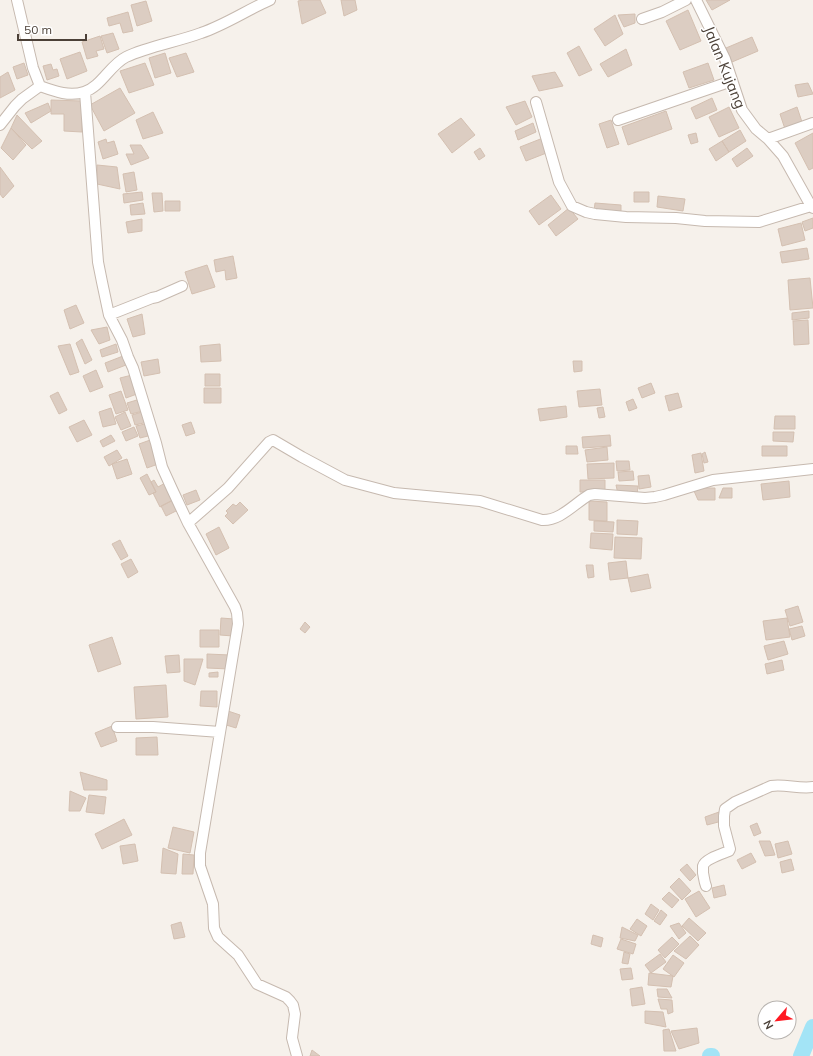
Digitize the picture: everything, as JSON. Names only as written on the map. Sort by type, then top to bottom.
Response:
[{"type":"street","points":[[17,0],[33,68],[40,86]]},
{"type":"street","points":[[40,86],[64,93],[85,92],[97,85],[112,68],[124,58],[138,52],[202,33],[270,0]]},
{"type":"street","points":[[642,20],[686,0]]},
{"type":"street","name":"Jalan Kujang","points":[[696,0],[725,59],[742,110],[756,129],[768,139],[783,156],[812,207]]},
{"type":"street","points":[[618,120],[732,81]]},
{"type":"street","points":[[0,125],[22,99],[40,86]]},
{"type":"street","points":[[85,92],[98,262],[109,315],[122,340],[133,368],[162,467],[188,523],[237,612],[238,624],[199,860],[213,904],[216,933],[218,937],[240,957],[257,984],[286,997],[293,1005],[295,1014],[292,1038],[297,1056]]},
{"type":"street","points":[[536,102],[559,182],[572,206],[586,212],[626,217],[759,222],[812,207]]},
{"type":"street","points":[[768,139],[813,123]]},
{"type":"street","points":[[109,315],[158,297],[182,286]]},
{"type":"street","points":[[188,523],[228,488],[269,442],[273,440],[345,480],[394,493],[480,502],[542,520],[556,518],[589,495],[595,494],[645,498],[655,497],[713,480],[813,469]]},
{"type":"street","points":[[117,727],[166,727],[220,732]]},
{"type":"street","points":[[706,886],[704,882],[704,864],[710,859],[729,851],[730,849],[724,826],[726,809],[735,802],[771,786],[813,787]]},
{"type":"building","points":[[320,0],[326,13],[302,24],[298,1]]},
{"type":"building","points":[[341,0],[355,0],[357,10],[344,16]]},
{"type":"building","points":[[706,0],[730,0],[712,10]]},
{"type":"building","points":[[146,1],[152,21],[137,26],[131,5]]},
{"type":"building","points":[[688,10],[701,41],[680,50],[666,21]]},
{"type":"building","points":[[128,12],[133,31],[123,33],[120,23],[109,26],[107,18]]},
{"type":"building","points":[[635,14],[635,23],[624,27],[618,15]]},
{"type":"building","points":[[615,15],[623,34],[605,46],[594,29]]},
{"type":"building","points":[[113,33],[119,49],[107,53],[101,36]]},
{"type":"building","points":[[100,36],[104,49],[96,51],[98,56],[87,59],[82,42]]},
{"type":"building","points":[[752,37],[758,51],[732,62],[726,48]]},
{"type":"building","points":[[579,46],[592,70],[579,76],[567,53]]},
{"type":"building","points":[[626,49],[632,65],[608,77],[600,64]]},
{"type":"building","points":[[80,52],[87,71],[67,79],[60,59]]},
{"type":"building","points":[[165,53],[171,73],[155,78],[149,58]]},
{"type":"building","points":[[186,53],[194,72],[177,77],[169,58]]},
{"type":"building","points":[[24,63],[28,75],[17,79],[13,67]]},
{"type":"building","points":[[145,63],[154,85],[129,93],[120,71]]},
{"type":"building","points":[[708,63],[714,80],[689,88],[683,72]]},
{"type":"building","points":[[51,64],[53,70],[57,69],[59,76],[47,80],[43,66]]},
{"type":"building","points":[[8,72],[15,90],[0,98],[0,77]]},
{"type":"building","points":[[555,72],[563,86],[539,91],[532,76]]},
{"type":"building","points":[[808,83],[813,94],[798,97],[795,85]]},
{"type":"building","points":[[120,88],[135,113],[104,131],[90,105]]},
{"type":"building","points":[[712,98],[717,110],[696,119],[691,108]]},
{"type":"building","points":[[51,100],[82,101],[82,132],[64,131],[64,114],[51,114]]},
{"type":"building","points":[[525,101],[532,117],[516,125],[506,107]]},
{"type":"building","points":[[48,103],[51,111],[31,123],[25,113]]},
{"type":"building","points":[[729,107],[739,128],[719,137],[709,117]]},
{"type":"building","points":[[797,107],[802,122],[785,129],[780,114]]},
{"type":"building","points":[[666,111],[672,129],[628,145],[622,127]]},
{"type":"building","points":[[153,112],[163,133],[143,139],[136,120]]},
{"type":"building","points":[[17,115],[42,141],[32,149],[11,128]]},
{"type":"building","points":[[461,118],[475,135],[452,153],[438,134]]},
{"type":"building","points":[[611,120],[619,144],[607,148],[599,124]]},
{"type":"building","points":[[533,123],[536,132],[518,140],[515,131]]},
{"type":"building","points":[[11,128],[26,145],[13,160],[1,148]]},
{"type":"building","points":[[740,130],[746,141],[729,152],[722,141]]},
{"type":"building","points":[[696,133],[698,142],[691,144],[688,135]]},
{"type":"building","points":[[813,133],[813,168],[809,170],[795,143]]},
{"type":"building","points":[[543,138],[549,152],[526,161],[520,147]]},
{"type":"building","points":[[106,139],[107,143],[114,141],[118,154],[103,159],[98,142]]},
{"type":"building","points":[[722,141],[729,152],[716,161],[709,149]]},
{"type":"building","points":[[130,145],[141,145],[149,158],[131,165],[126,154],[134,154]]},
{"type":"building","points":[[480,148],[485,156],[479,160],[474,152]]},
{"type":"building","points":[[747,148],[753,156],[737,167],[732,159]]},
{"type":"building","points":[[97,165],[117,167],[120,189],[97,184]]},
{"type":"building","points":[[0,167],[14,186],[3,198],[0,194]]},
{"type":"building","points":[[134,172],[137,190],[126,192],[123,174]]},
{"type":"building","points":[[142,192],[143,200],[124,203],[123,194]]},
{"type":"building","points":[[634,192],[649,192],[649,202],[634,202]]},
{"type":"building","points":[[152,193],[162,193],[163,211],[154,212]]},
{"type":"building","points":[[551,195],[561,209],[539,225],[529,211]]},
{"type":"building","points":[[658,196],[685,199],[683,211],[657,207]]},
{"type":"building","points":[[165,201],[180,201],[180,211],[165,211]]},
{"type":"building","points":[[143,203],[145,214],[131,215],[130,205]]},
{"type":"building","points":[[595,203],[621,205],[621,213],[594,211]]},
{"type":"building","points":[[569,208],[578,219],[556,236],[548,225]]},
{"type":"building","points":[[813,218],[813,228],[805,231],[802,222]]},
{"type":"building","points":[[142,219],[142,231],[128,233],[126,222]]},
{"type":"building","points":[[801,223],[805,240],[782,246],[778,229]]},
{"type":"building","points":[[807,248],[809,259],[782,263],[780,252]]},
{"type":"building","points":[[233,256],[237,278],[226,280],[225,270],[216,272],[214,260]]},
{"type":"building","points":[[207,265],[215,287],[192,294],[185,272]]},
{"type":"building","points":[[810,278],[813,308],[790,310],[788,280]]},
{"type":"building","points":[[76,305],[84,323],[70,329],[64,310]]},
{"type":"building","points":[[809,311],[809,318],[792,320],[792,313]]},
{"type":"building","points":[[142,314],[145,334],[133,337],[127,319]]},
{"type":"building","points":[[808,320],[809,344],[794,345],[793,321]]},
{"type":"building","points":[[107,327],[110,340],[99,344],[91,330]]},
{"type":"building","points":[[82,339],[92,360],[85,364],[76,343]]},
{"type":"building","points":[[70,344],[79,372],[70,375],[58,346]]},
{"type":"building","points":[[116,344],[118,352],[102,357],[100,350]]},
{"type":"building","points":[[220,344],[221,361],[201,362],[200,346]]},
{"type":"building","points":[[123,356],[126,365],[108,372],[105,363]]},
{"type":"building","points":[[158,359],[160,373],[144,376],[141,362]]},
{"type":"building","points":[[573,361],[582,361],[582,371],[574,372]]},
{"type":"building","points":[[96,370],[103,387],[90,392],[83,376]]},
{"type":"building","points":[[205,374],[220,374],[220,386],[205,386]]},
{"type":"building","points":[[132,375],[137,394],[126,398],[120,378]]},
{"type":"building","points":[[651,383],[655,393],[642,398],[638,388]]},
{"type":"building","points":[[204,388],[221,388],[221,403],[204,403]]},
{"type":"building","points":[[600,389],[602,405],[579,407],[577,391]]},
{"type":"building","points":[[121,391],[128,410],[116,414],[109,395]]},
{"type":"building","points":[[58,392],[67,410],[59,414],[50,396]]},
{"type":"building","points":[[678,393],[682,407],[669,411],[665,396]]},
{"type":"building","points":[[140,399],[143,411],[131,414],[127,403]]},
{"type":"building","points":[[633,399],[637,408],[629,411],[626,402]]},
{"type":"building","points":[[566,406],[567,417],[540,421],[538,409]]},
{"type":"building","points":[[603,407],[605,417],[599,418],[597,408]]},
{"type":"building","points":[[111,408],[116,424],[103,427],[99,412]]},
{"type":"building","points":[[145,411],[148,422],[135,425],[132,415]]},
{"type":"building","points":[[125,412],[131,426],[121,430],[115,417]]},
{"type":"building","points":[[775,416],[795,416],[795,429],[774,429]]},
{"type":"building","points":[[84,420],[92,435],[77,442],[69,427]]},
{"type":"building","points":[[191,422],[195,433],[186,436],[182,425]]},
{"type":"building","points":[[149,423],[152,435],[140,438],[136,426]]},
{"type":"building","points":[[134,427],[138,436],[126,441],[122,432]]},
{"type":"building","points":[[773,432],[794,432],[793,442],[773,441]]},
{"type":"building","points":[[111,435],[115,441],[103,447],[100,441]]},
{"type":"building","points":[[610,435],[611,446],[583,448],[582,437]]},
{"type":"building","points":[[153,439],[161,463],[147,468],[139,444]]},
{"type":"building","points":[[566,446],[577,446],[578,454],[566,454]]},
{"type":"building","points":[[762,446],[787,446],[787,456],[762,456]]},
{"type":"building","points":[[607,447],[608,460],[587,462],[585,450]]},
{"type":"building","points":[[117,450],[122,458],[109,466],[104,457]]},
{"type":"building","points":[[705,452],[708,462],[704,463],[702,454]]},
{"type":"building","points":[[701,453],[704,471],[695,473],[692,455]]},
{"type":"building","points":[[127,459],[132,474],[117,479],[112,464]]},
{"type":"building","points":[[616,461],[629,461],[630,470],[617,471]]},
{"type":"building","points":[[614,463],[614,478],[588,479],[587,464]]},
{"type":"building","points":[[633,471],[634,480],[619,481],[618,472]]},
{"type":"building","points":[[147,474],[156,492],[149,495],[140,478]]},
{"type":"building","points":[[649,475],[651,487],[639,489],[638,476]]},
{"type":"building","points":[[154,480],[158,487],[167,482],[175,499],[160,507],[153,493],[156,492],[151,482]]},
{"type":"building","points":[[580,480],[605,480],[605,492],[580,492]]},
{"type":"building","points":[[789,481],[790,497],[763,500],[761,484]]},
{"type":"building","points":[[616,485],[638,486],[637,495],[618,494]]},
{"type":"building","points":[[702,488],[715,488],[715,500],[698,500],[694,491]]},
{"type":"building","points":[[723,488],[732,488],[732,498],[719,498]]},
{"type":"building","points":[[196,490],[200,500],[187,505],[183,495]]},
{"type":"building","points":[[173,500],[178,510],[166,516],[161,506]]},
{"type":"building","points":[[589,501],[607,502],[607,521],[589,520]]},
{"type":"building","points":[[240,502],[248,510],[233,524],[225,516],[228,513],[226,511],[233,504],[236,506]]},
{"type":"building","points":[[617,520],[638,521],[637,535],[617,534]]},
{"type":"building","points":[[594,521],[614,522],[613,532],[594,531]]},
{"type":"building","points":[[219,527],[229,548],[216,555],[206,534]]},
{"type":"building","points":[[591,533],[613,534],[612,550],[590,548]]},
{"type":"building","points":[[615,537],[642,538],[641,559],[614,558]]},
{"type":"building","points":[[120,540],[128,556],[121,560],[112,544]]},
{"type":"building","points":[[131,559],[138,572],[128,578],[121,564]]},
{"type":"building","points":[[626,561],[628,578],[610,580],[608,563]]},
{"type":"building","points":[[586,565],[593,565],[594,577],[588,578]]},
{"type":"building","points":[[648,574],[651,588],[631,592],[628,578]]},
{"type":"building","points":[[798,606],[803,622],[790,626],[785,610]]},
{"type":"building","points":[[221,618],[234,619],[233,636],[220,635]]},
{"type":"building","points":[[787,618],[790,637],[766,640],[763,621]]},
{"type":"building","points":[[305,622],[310,627],[305,633],[300,629]]},
{"type":"building","points":[[802,626],[805,636],[792,640],[789,629]]},
{"type":"building","points":[[200,630],[219,630],[219,647],[200,647]]},
{"type":"building","points":[[112,637],[121,664],[98,672],[89,645]]},
{"type":"building","points":[[784,641],[788,654],[768,660],[764,646]]},
{"type":"building","points":[[207,654],[230,655],[229,669],[207,668]]},
{"type":"building","points":[[179,655],[180,672],[167,673],[165,656]]},
{"type":"building","points":[[184,659],[203,659],[195,685],[184,681]]},
{"type":"building","points":[[782,660],[784,670],[767,674],[765,664]]},
{"type":"building","points":[[218,672],[218,677],[209,677],[209,673]]},
{"type":"building","points":[[166,685],[168,717],[136,719],[134,687]]},
{"type":"building","points":[[201,691],[217,691],[217,707],[200,706]]},
{"type":"building","points":[[228,711],[240,715],[236,728],[223,724]]},
{"type":"building","points":[[112,726],[117,741],[101,747],[95,733]]},
{"type":"building","points":[[157,737],[158,755],[136,755],[136,738]]},
{"type":"building","points":[[80,772],[107,780],[107,790],[84,790]]},
{"type":"building","points":[[70,791],[86,798],[80,811],[69,811]]},
{"type":"building","points":[[89,795],[106,797],[104,814],[86,812]]},
{"type":"building","points":[[719,812],[722,821],[707,825],[705,817]]},
{"type":"building","points":[[124,819],[132,835],[102,849],[95,834]]},
{"type":"building","points":[[757,823],[761,833],[754,836],[750,826]]},
{"type":"building","points":[[173,827],[194,832],[190,853],[168,848]]},
{"type":"building","points":[[759,841],[770,841],[775,855],[765,856]]},
{"type":"building","points":[[788,841],[792,854],[778,858],[775,844]]},
{"type":"building","points":[[135,844],[138,861],[123,864],[120,846]]},
{"type":"building","points":[[163,848],[178,854],[176,874],[161,873]]},
{"type":"building","points":[[751,853],[756,862],[742,869],[737,860]]},
{"type":"building","points":[[183,854],[194,855],[193,874],[182,874]]},
{"type":"building","points":[[791,859],[794,870],[782,873],[780,862]]},
{"type":"building","points":[[687,864],[696,875],[690,881],[680,870]]},
{"type":"building","points":[[679,878],[691,891],[682,900],[670,887]]},
{"type":"building","points":[[724,885],[726,895],[714,898],[712,888]]},
{"type":"building","points":[[699,891],[710,908],[696,917],[685,899]]},
{"type":"building","points":[[669,892],[679,900],[672,908],[662,899]]},
{"type":"building","points":[[651,904],[659,910],[653,920],[645,914]]},
{"type":"building","points":[[661,910],[667,915],[660,925],[654,921]]},
{"type":"building","points":[[689,918],[706,933],[698,941],[682,926]]},
{"type":"building","points":[[637,919],[647,926],[641,936],[630,929]]},
{"type":"building","points":[[181,922],[185,937],[174,939],[171,925]]},
{"type":"building","points":[[679,923],[686,933],[679,939],[670,926]]},
{"type":"building","points":[[622,927],[638,935],[635,941],[620,938]]},
{"type":"building","points":[[593,935],[603,938],[601,947],[591,944]]},
{"type":"building","points":[[690,936],[699,945],[686,959],[674,951]]},
{"type":"building","points":[[672,937],[679,944],[665,958],[658,950]]},
{"type":"building","points":[[621,939],[636,944],[633,954],[617,949]]},
{"type":"building","points":[[624,952],[630,954],[628,964],[622,963]]},
{"type":"building","points":[[660,954],[666,962],[651,973],[645,965]]},
{"type":"building","points":[[673,955],[684,963],[674,977],[663,969]]},
{"type":"building","points":[[631,968],[633,979],[622,980],[620,969]]},
{"type":"building","points":[[649,973],[673,976],[671,987],[648,985]]},
{"type":"building","points":[[642,987],[645,1004],[632,1006],[630,989]]},
{"type":"building","points":[[657,989],[667,989],[672,998],[658,997]]},
{"type":"building","points":[[658,999],[672,1000],[673,1012],[668,1014],[667,1009],[661,1009]]},
{"type":"building","points":[[645,1011],[663,1012],[666,1027],[645,1023]]},
{"type":"building","points":[[697,1028],[699,1043],[679,1049],[671,1031]]},
{"type":"building","points":[[669,1029],[676,1051],[664,1051],[663,1030]]},
{"type":"building","points":[[312,1050],[320,1056],[310,1056]]},
{"type":"waterway","points":[[801,1056],[813,1027]]}]
